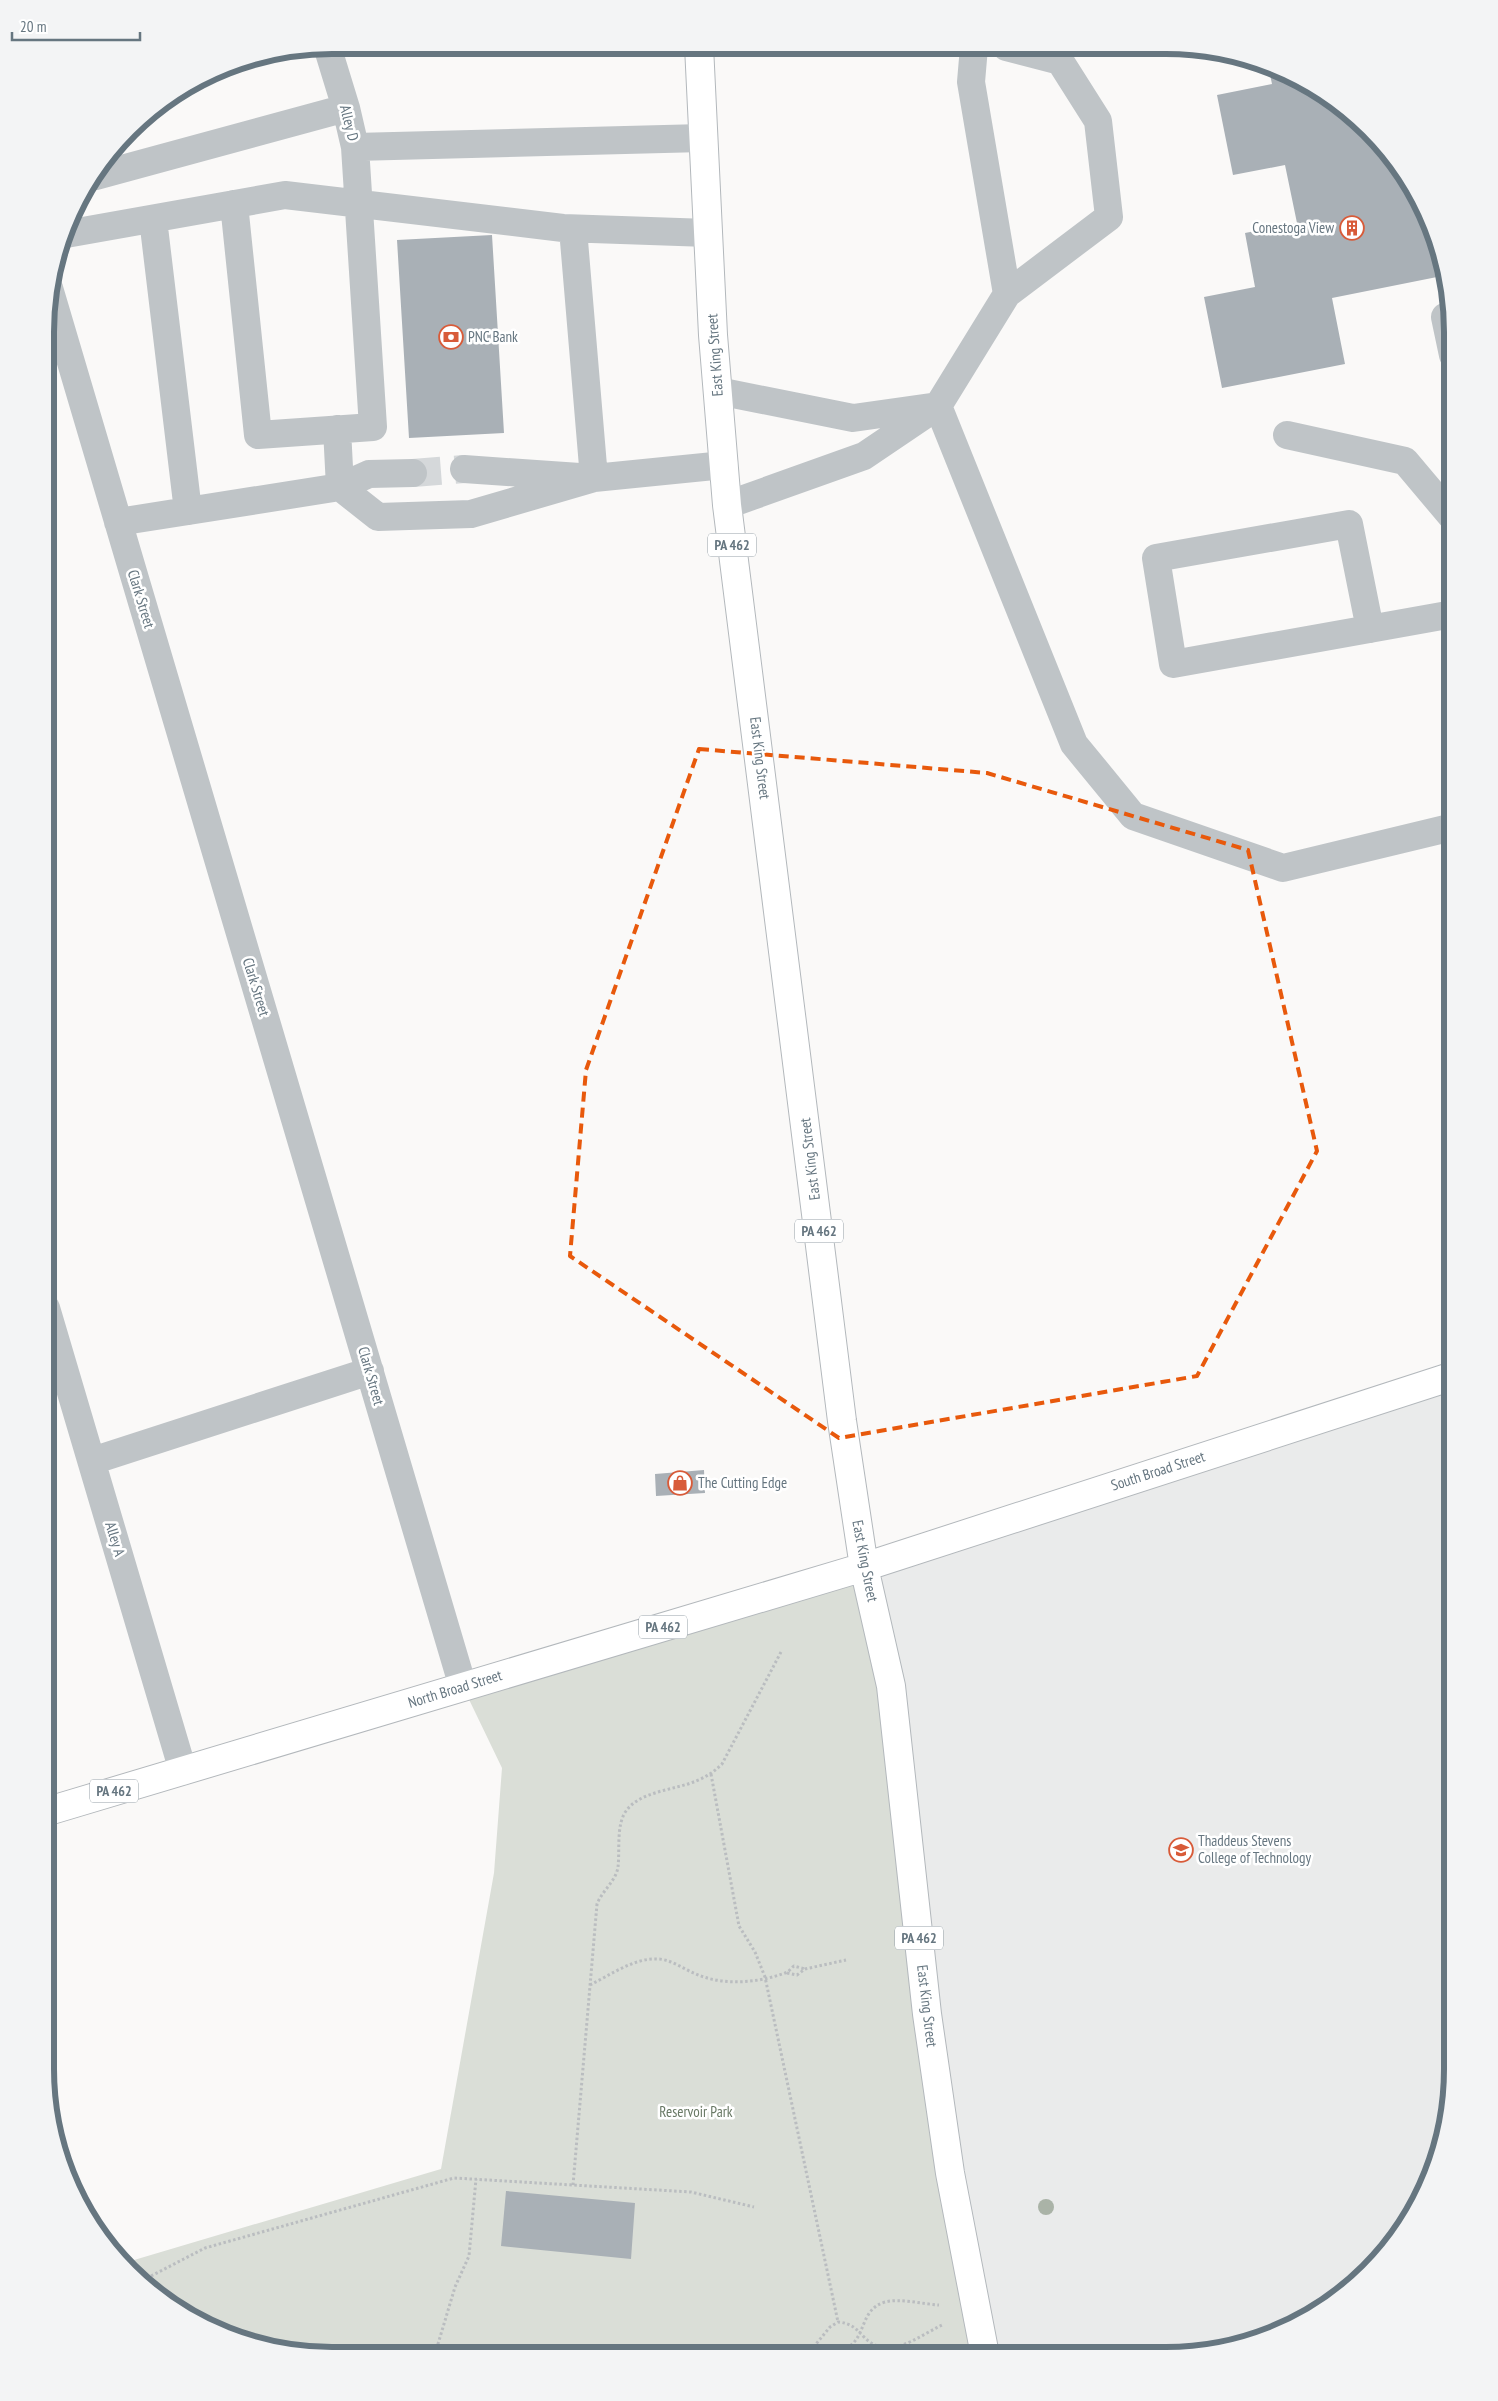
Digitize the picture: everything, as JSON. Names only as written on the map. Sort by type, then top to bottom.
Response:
[{"type":"main road","name":"East King Street","points":[[700,54],[708,234],[727,505],[842,1421],[864,1567],[891,1686],[927,2014],[950,2173],[974,2308],[983,2347]]},
{"type":"main road","name":"South Broad Street","points":[[864,1567],[1444,1379]]},
{"type":"main road","name":"North Broad Street","points":[[54,1809],[864,1567]]},
{"type":"street","name":"Alley D","points":[[329,54],[355,146],[373,426],[337,429]]},
{"type":"street","points":[[974,54],[972,82],[1006,294]]},
{"type":"street","points":[[727,505],[864,456],[938,406],[1006,294],[1109,216],[1098,121],[1060,61],[1033,54]]},
{"type":"street","points":[[103,174],[346,108]]},
{"type":"street","points":[[355,146],[703,138]]},
{"type":"street","points":[[72,233],[285,195],[573,228],[708,234]]},
{"type":"street","points":[[234,204],[258,435],[337,429],[340,487],[378,517],[471,514],[594,478]]},
{"type":"street","points":[[153,219],[188,511]]},
{"type":"street","points":[[573,228],[594,478]]},
{"type":"street","name":"Clark Street","points":[[55,305],[463,1687]]},
{"type":"street","points":[[718,391],[853,418],[938,406]]},
{"type":"street","points":[[938,406],[1074,744],[1133,816],[1283,868],[1444,829]]},
{"type":"street","points":[[1288,435],[1405,461],[1444,507]]},
{"type":"street","points":[[464,469],[594,478],[724,465]]},
{"type":"street","points":[[118,522],[340,487],[369,474],[414,473]]},
{"type":"street","points":[[1370,629],[1349,524],[1156,558],[1173,664],[1370,629],[1444,616]]},
{"type":"street","name":"Alley A","points":[[54,1335],[183,1771]]},
{"type":"street","points":[[92,1461],[370,1371]]},
{"type":"path","points":[[572,2185],[597,1904],[618,1869],[621,1823],[625,1812],[632,1804],[641,1799],[696,1781],[711,1774],[722,1764],[781,1652]]},
{"type":"path","points":[[711,1774],[739,1926],[755,1952],[765,1977],[838,2322]]},
{"type":"path","points":[[590,1985],[632,1964],[657,1959],[669,1961],[694,1974],[719,1982],[750,1981],[787,1972],[794,1966],[805,1969]]},
{"type":"path","points":[[787,1972],[797,1975],[805,1969],[846,1960]]},
{"type":"path","points":[[151,2276],[205,2248],[441,2180],[454,2178],[691,2192],[754,2207]]},
{"type":"path","points":[[437,2347],[455,2287],[470,2256],[476,2179]]},
{"type":"path","points":[[848,2347],[855,2341],[867,2313],[884,2302],[893,2301],[974,2308]]},
{"type":"path","points":[[895,2347],[974,2308]]},
{"type":"path","points":[[814,2347],[830,2327],[838,2322],[852,2325],[872,2345],[876,2347]]},
{"type":"highlighted area","points":[[699,749],[987,773],[1248,850],[1317,1151],[1197,1376],[839,1438],[570,1256],[586,1070]]},
{"type":"shaded area","name":"Thaddeus Stevens College of Technology","points":[[1444,1379],[1444,2087],[1442,2105],[1435,2141],[1423,2176],[1397,2224],[1363,2266],[1335,2290],[1305,2310],[1289,2319],[1256,2332],[1238,2338],[1202,2345],[1184,2347],[984,2347],[864,1567]]},
{"type":"green space","name":"Reservoir Park","points":[[864,1567],[984,2347],[314,2347],[260,2338],[209,2319],[163,2290],[130,2261],[441,2169],[494,1873],[502,1768],[463,1687]]},
{"type":"building","name":"Conestoga View","points":[[1270,74],[1305,91],[1350,123],[1375,148],[1397,177],[1416,209],[1429,242],[1439,277],[1332,298],[1345,364],[1222,388],[1204,297],[1255,287],[1245,233],[1297,223],[1285,165],[1233,175],[1217,95],[1272,84]]},
{"type":"building","name":"PNC Bank","points":[[492,235],[504,433],[409,438],[397,240]]},
{"type":"building","name":"The Cutting Edge","points":[[704,1470],[705,1493],[656,1496],[655,1474]]},
{"type":"building","points":[[506,2191],[635,2203],[631,2259],[501,2246]]},
{"type":"tunnel","points":[[413,473],[464,469]]},
{"type":"place","name":"Conestoga View","points":[[1352,228]]},
{"type":"place","name":"PNC Bank","points":[[451,337]]},
{"type":"place","name":"The Cutting Edge","points":[[680,1483]]},
{"type":"place","name":"Thaddeus Stevens College of Technology","points":[[1181,1850]]}]
